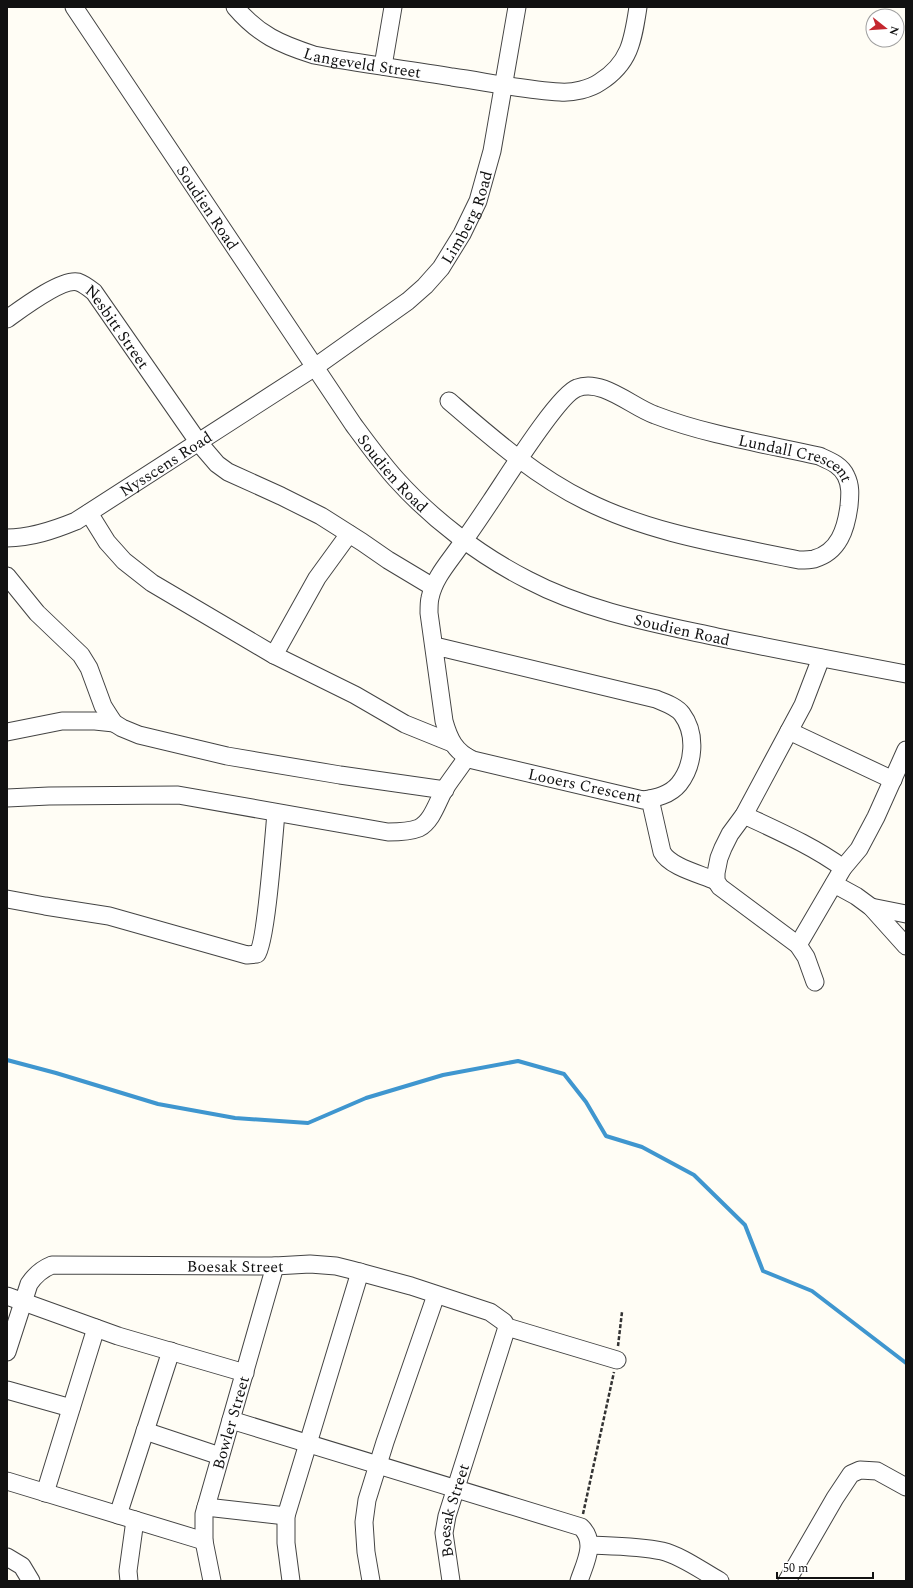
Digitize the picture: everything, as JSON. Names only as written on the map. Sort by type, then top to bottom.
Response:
[{"type":"street","name":"Soudien Road","points":[[74,7],[373,452],[396,480],[430,512],[464,540],[495,561],[528,580],[587,605],[628,618],[906,674]]},
{"type":"street","name":"Langeveld Street","points":[[235,7],[248,22],[270,38],[284,45],[314,55],[504,85],[561,92],[581,90],[599,83],[616,70],[624,60],[630,45],[638,7]]},
{"type":"street","points":[[383,66],[392,7]]},
{"type":"street","name":"Limberg Road","points":[[315,367],[408,301],[425,286],[441,268],[462,234],[478,200],[492,151],[517,7]]},
{"type":"street","name":"Nesbitt Street","points":[[7,319],[48,292],[67,283],[77,282],[86,286],[94,292],[199,443],[217,464],[228,472],[288,499],[321,516],[388,560],[433,587]]},
{"type":"street","name":"Nysscens Road","points":[[7,538],[18,538],[55,530],[76,521],[315,367]]},
{"type":"street","name":"Lundall Crescent","points":[[464,540],[520,459],[557,406],[568,393],[576,388],[591,386],[618,396],[653,415],[693,428],[819,456],[836,464],[846,475],[850,490],[847,520],[844,532],[835,546],[828,552],[814,559],[799,560],[688,536],[630,520],[586,501],[549,480],[520,459]]},
{"type":"street","points":[[449,401],[520,459]]},
{"type":"street","points":[[89,513],[107,542],[124,561],[152,583],[274,655],[355,695],[405,724],[452,743]]},
{"type":"street","points":[[274,655],[317,578],[349,534]]},
{"type":"street","name":"Looers Crescent","points":[[435,646],[656,699],[674,706],[682,714],[690,729],[691,760],[686,772],[678,785],[667,793],[655,798],[643,800],[481,762],[467,757],[459,752],[452,743],[444,721],[435,646],[429,613],[429,599],[440,574],[464,540]]},
{"type":"street","points":[[7,576],[37,613],[80,655],[89,668],[104,706],[114,724]]},
{"type":"street","points":[[815,982],[806,957],[798,945],[720,887],[716,880],[722,848],[744,815],[789,732],[803,705],[821,658]]},
{"type":"street","points":[[7,732],[62,721],[95,721],[114,724],[139,735],[227,756],[340,775],[445,790]]},
{"type":"street","points":[[789,732],[893,780]]},
{"type":"street","points":[[798,945],[843,868],[859,849],[876,817],[906,750]]},
{"type":"street","points":[[7,798],[49,796],[178,795],[388,832],[409,831],[420,828],[427,820],[467,757]]},
{"type":"street","points":[[650,799],[662,852],[665,857],[674,864],[716,880]]},
{"type":"street","points":[[7,899],[109,916],[248,955],[256,954],[260,948],[264,926],[276,813]]},
{"type":"street","points":[[744,815],[807,845],[827,856],[843,868]]},
{"type":"street","points":[[834,884],[856,896],[871,907],[906,946]]},
{"type":"street","points":[[871,907],[906,914]]},
{"type":"street","name":"Boesak Street","points":[[7,1352],[15,1299],[35,1276],[52,1265],[276,1266],[310,1264],[336,1266],[436,1295],[490,1312],[504,1322],[507,1327],[617,1360]]},
{"type":"street","name":"Bowler Street","points":[[212,1581],[204,1541],[204,1514],[276,1266]]},
{"type":"street","points":[[292,1581],[286,1543],[286,1516],[307,1442],[360,1272]]},
{"type":"street","points":[[371,1581],[366,1552],[364,1522],[367,1500],[407,1377],[436,1295]]},
{"type":"street","points":[[15,1299],[118,1336],[244,1372]]},
{"type":"street","name":"Boesak Street","points":[[451,1581],[444,1533],[447,1516],[507,1327]]},
{"type":"street","points":[[45,1493],[96,1328]]},
{"type":"street","points":[[118,1515],[171,1351]]},
{"type":"street","points":[[7,1390],[71,1408]]},
{"type":"street","points":[[231,1420],[307,1442],[580,1527],[586,1532],[590,1545],[579,1581]]},
{"type":"street","points":[[145,1430],[220,1456]]},
{"type":"street","points":[[787,1581],[835,1498],[851,1474],[860,1470],[877,1471],[906,1487]]},
{"type":"street","points":[[7,1481],[204,1541]]},
{"type":"street","points":[[206,1507],[286,1516]]},
{"type":"street","points":[[129,1581],[128,1571],[135,1520]]},
{"type":"street","points":[[590,1545],[662,1551],[680,1558],[720,1581]]},
{"type":"street","points":[[7,1557],[22,1566],[31,1581]]},
{"type":"path","points":[[580,1527],[617,1360],[622,1312]]},
{"type":"waterway","points":[[7,1060],[56,1073],[158,1104],[235,1118],[308,1123],[366,1098],[443,1075],[518,1061],[564,1074],[586,1102],[606,1136],[642,1147],[694,1175],[745,1225],[763,1271],[812,1291],[906,1363]]}]
